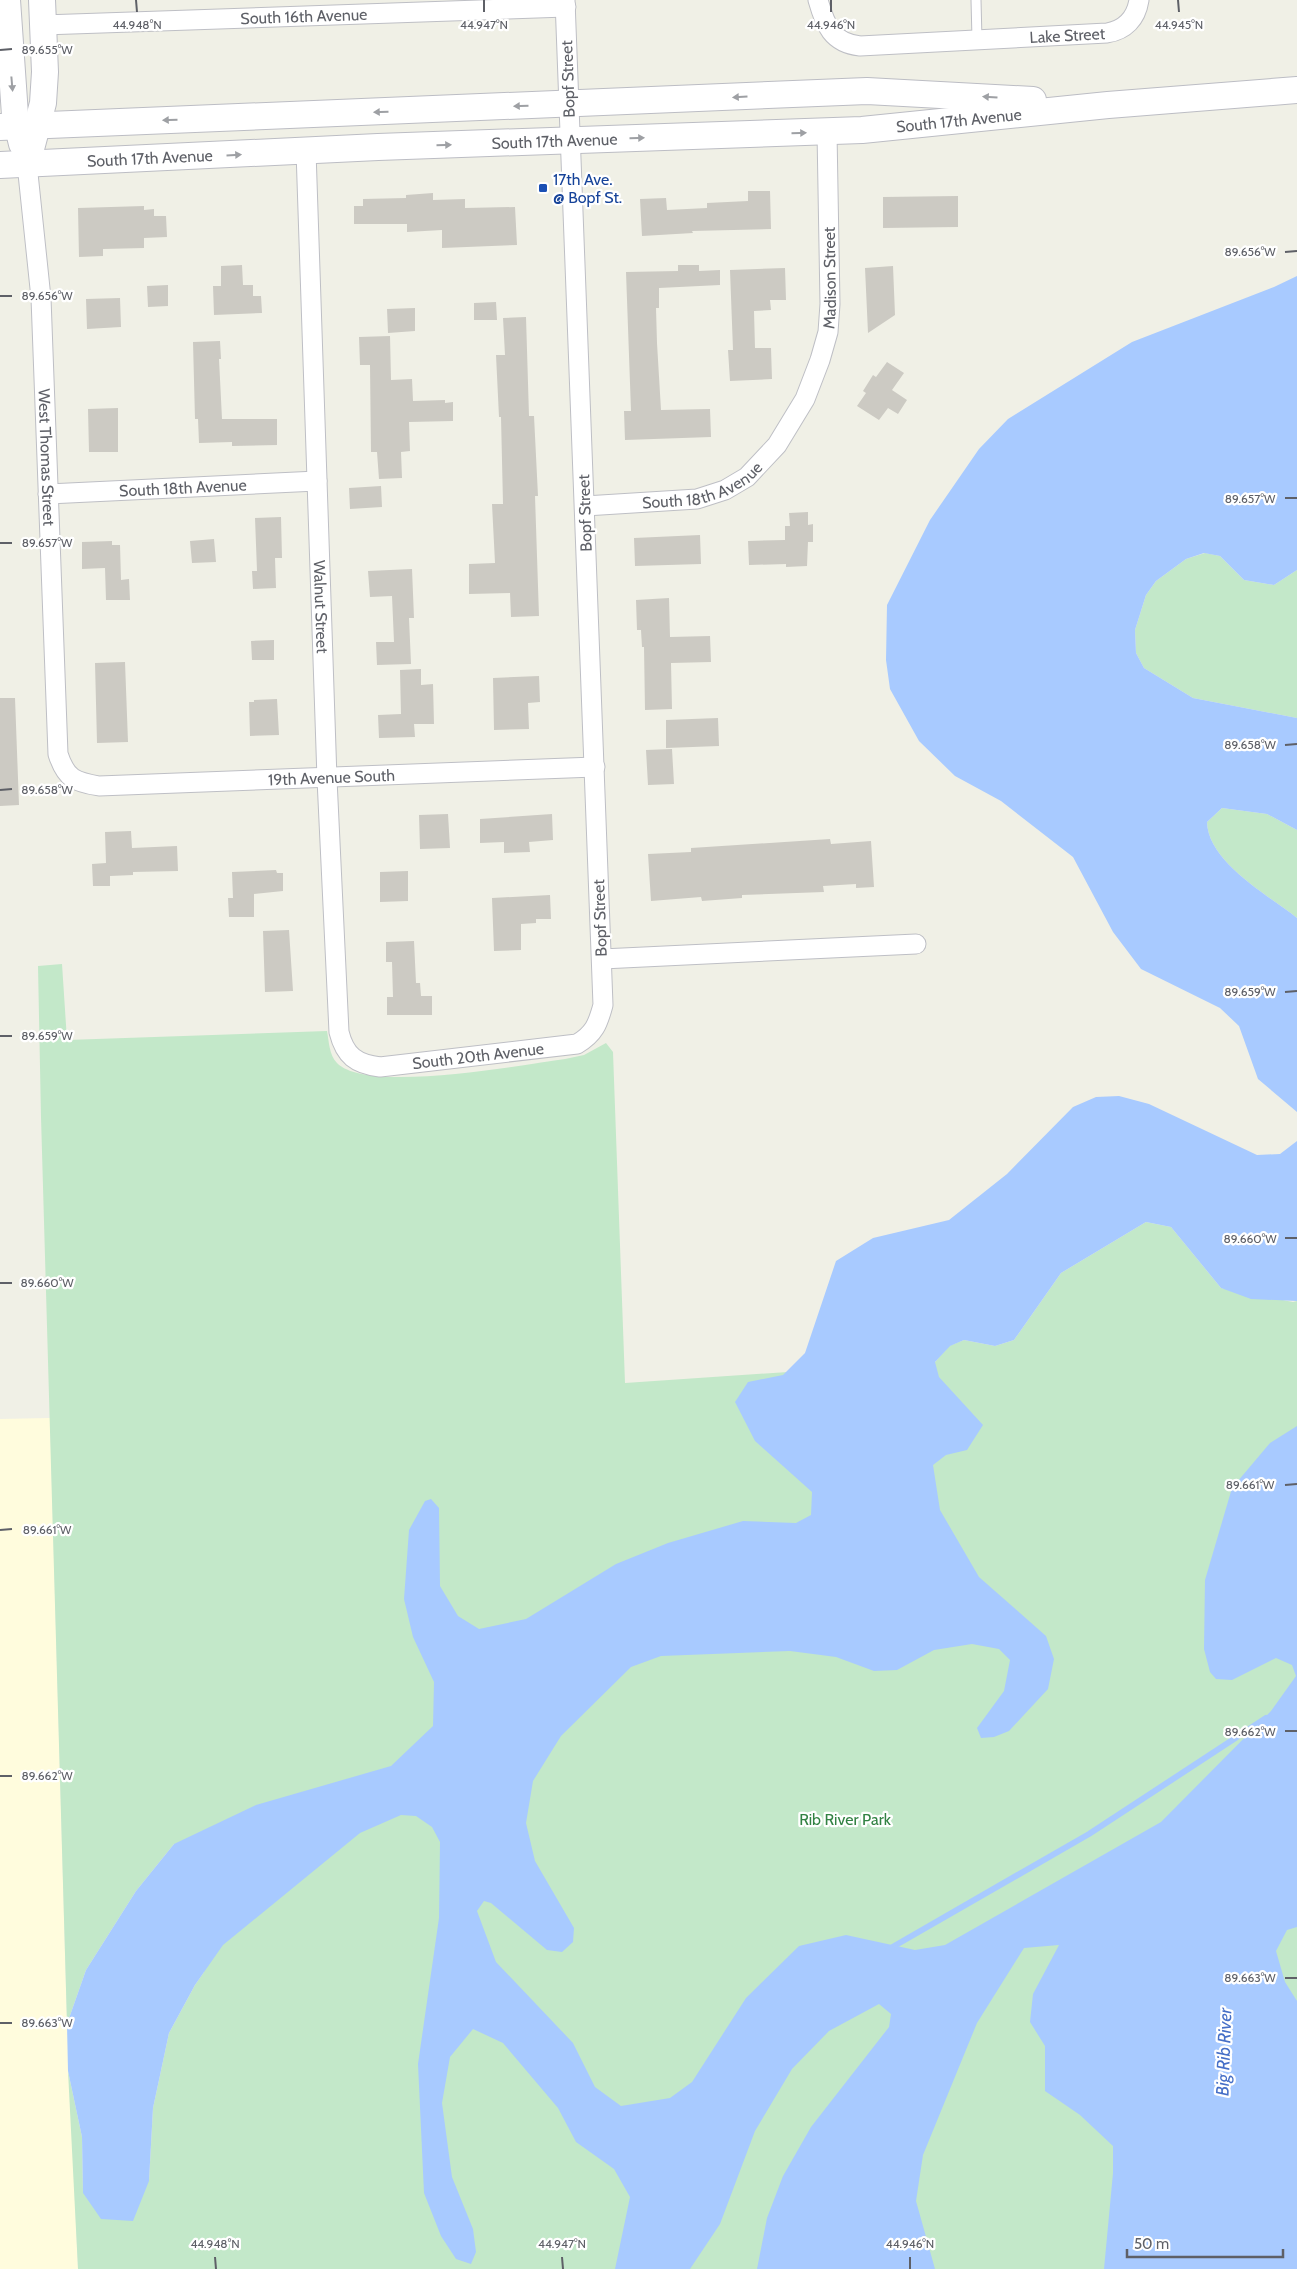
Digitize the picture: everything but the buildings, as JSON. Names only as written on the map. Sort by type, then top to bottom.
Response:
[{"type":"main road","name":"West Thomas Street","points":[[7,0],[12,80],[19,127],[28,164]]},
{"type":"main road","name":"West Thomas Street","points":[[19,127],[43,103],[45,72],[42,13]]},
{"type":"main road","name":"South 17th Avenue","points":[[0,165],[571,140],[862,130],[1108,105],[1297,90]]},
{"type":"main road","name":"South 17th Avenue","points":[[19,127],[887,91],[1108,105]]},
{"type":"street","points":[[818,0],[826,25],[835,36],[848,45],[860,46],[978,39]]},
{"type":"street","name":"Lake Street","points":[[978,39],[1114,32],[1121,30],[1130,22],[1140,0]]},
{"type":"street","name":"South 16th Avenue","points":[[42,13],[565,4]]},
{"type":"street","name":"Bopf Street","points":[[565,4],[602,959],[603,1005],[598,1026]]},
{"type":"street","name":"Madison Street","points":[[794,418],[811,384],[828,332],[830,304],[826,132]]},
{"type":"street","name":"Walnut Street","points":[[306,151],[328,779],[339,1032],[342,1046],[354,1058]]},
{"type":"street","name":"West Thomas Street","points":[[28,164],[41,298],[58,754],[62,766],[69,776]]},
{"type":"street","name":"South 18th Avenue","points":[[585,506],[697,499],[725,490],[747,477],[777,445],[794,418]]},
{"type":"street","name":"South 18th Avenue","points":[[48,494],[317,482]]},
{"type":"street","name":"19th Avenue South","points":[[69,776],[80,783],[99,786],[328,779],[595,767]]},
{"type":"street","points":[[602,959],[916,944]]},
{"type":"street","name":"South 20th Avenue","points":[[354,1058],[368,1066],[380,1067],[577,1044],[589,1037],[598,1026]]},
{"type":"lane","points":[[976,0],[978,39]]},
{"type":"shaded area","points":[[50,1418],[67,2024],[78,2269],[0,2269],[0,1419]]},
{"type":"green space","points":[[1205,553],[1220,556],[1244,580],[1274,585],[1297,570],[1297,718],[1193,698],[1144,668],[1136,653],[1135,630],[1146,595],[1156,581],[1186,559]]},
{"type":"green space","points":[[1222,808],[1267,814],[1297,830],[1297,918],[1256,888],[1228,864],[1217,851],[1210,837],[1207,822]]},
{"type":"green space","name":"Rib River Park","points":[[62,964],[67,1040],[327,1031],[331,1052],[337,1063],[354,1072],[379,1076],[411,1077],[481,1071],[565,1059],[584,1055],[606,1043],[613,1052],[625,1383],[935,1362],[949,1346],[964,1340],[995,1346],[1014,1340],[1061,1273],[1146,1222],[1171,1227],[1221,1288],[1293,1302],[1297,1301],[1297,2269],[78,2269],[68,2071],[82,2137],[83,2193],[149,2181],[153,2108],[169,2033],[204,1972],[174,1844],[136,1891],[86,1970],[67,2024],[38,966]]},
{"type":"water","points":[[1297,276],[1297,570],[1274,585],[1244,580],[1220,556],[1204,553],[1186,559],[1156,581],[1146,595],[1135,630],[1136,653],[1144,668],[1193,698],[1297,718],[1297,830],[1267,814],[1222,808],[1207,822],[1210,837],[1217,851],[1228,864],[1256,888],[1297,918],[1297,1112],[1258,1079],[1239,1026],[1220,1008],[1141,969],[1113,932],[1073,857],[1001,801],[955,776],[919,741],[890,689],[886,660],[887,605],[930,520],[979,449],[1008,419],[1132,342],[1274,287]]},
{"type":"water","name":"Big Rib River","points":[[1119,1096],[1149,1104],[1257,1155],[1280,1154],[1297,1141],[1297,1301],[1251,1299],[1221,1288],[1171,1227],[1146,1222],[1061,1273],[1014,1340],[995,1346],[964,1340],[950,1346],[935,1362],[939,1377],[983,1425],[967,1450],[946,1455],[933,1465],[940,1510],[979,1577],[1046,1636],[1054,1659],[1048,1689],[1009,1731],[994,1737],[981,1738],[977,1728],[1004,1691],[1010,1660],[999,1649],[972,1644],[934,1650],[897,1670],[874,1671],[836,1657],[790,1651],[661,1656],[631,1667],[561,1736],[533,1781],[526,1823],[535,1861],[574,1928],[573,1942],[562,1952],[547,1950],[491,1903],[484,1901],[477,1911],[496,1962],[573,2043],[595,2087],[621,2106],[670,2098],[692,2082],[746,1998],[799,1946],[846,1935],[915,1950],[945,1945],[1161,1822],[1271,1711],[1296,1676],[1292,1665],[1276,1658],[1232,1680],[1216,1679],[1210,1672],[1204,1649],[1205,1580],[1232,1488],[1270,1443],[1297,1426],[1297,1927],[1287,1930],[1276,1951],[1285,1982],[1297,2001],[1297,2269],[1104,2269],[1113,2173],[1113,2146],[1080,2115],[1045,2091],[1045,2046],[1030,2022],[1033,1994],[1059,1945],[1024,1948],[977,2023],[923,2155],[916,2201],[935,2269],[757,2269],[767,2218],[783,2176],[811,2127],[889,2027],[891,2014],[879,2004],[829,2031],[792,2069],[755,2131],[720,2224],[690,2269],[615,2269],[630,2197],[614,2169],[576,2142],[558,2108],[503,2043],[473,2029],[450,2057],[442,2103],[452,2177],[473,2229],[476,2252],[471,2264],[456,2259],[441,2236],[424,2193],[418,2064],[439,1918],[440,1842],[432,1827],[416,1816],[401,1815],[360,1833],[223,1945],[195,1985],[169,2033],[153,2108],[149,2181],[133,2221],[101,2219],[83,2193],[82,2137],[68,2071],[67,2024],[86,1970],[136,1891],[174,1844],[256,1805],[391,1766],[433,1726],[434,1682],[413,1637],[404,1599],[409,1530],[425,1501],[431,1499],[439,1508],[440,1586],[458,1616],[479,1629],[526,1619],[616,1564],[668,1543],[743,1521],[796,1523],[811,1515],[812,1492],[755,1441],[735,1402],[748,1382],[783,1375],[805,1353],[836,1261],[873,1238],[949,1220],[1007,1174],[1073,1107],[1096,1097]]},
{"type":"waterway","points":[[889,1949],[1089,1834],[1266,1718]]},
{"type":"place","name":"17th Ave. @ Bopf St.","points":[[543,188]]}]
